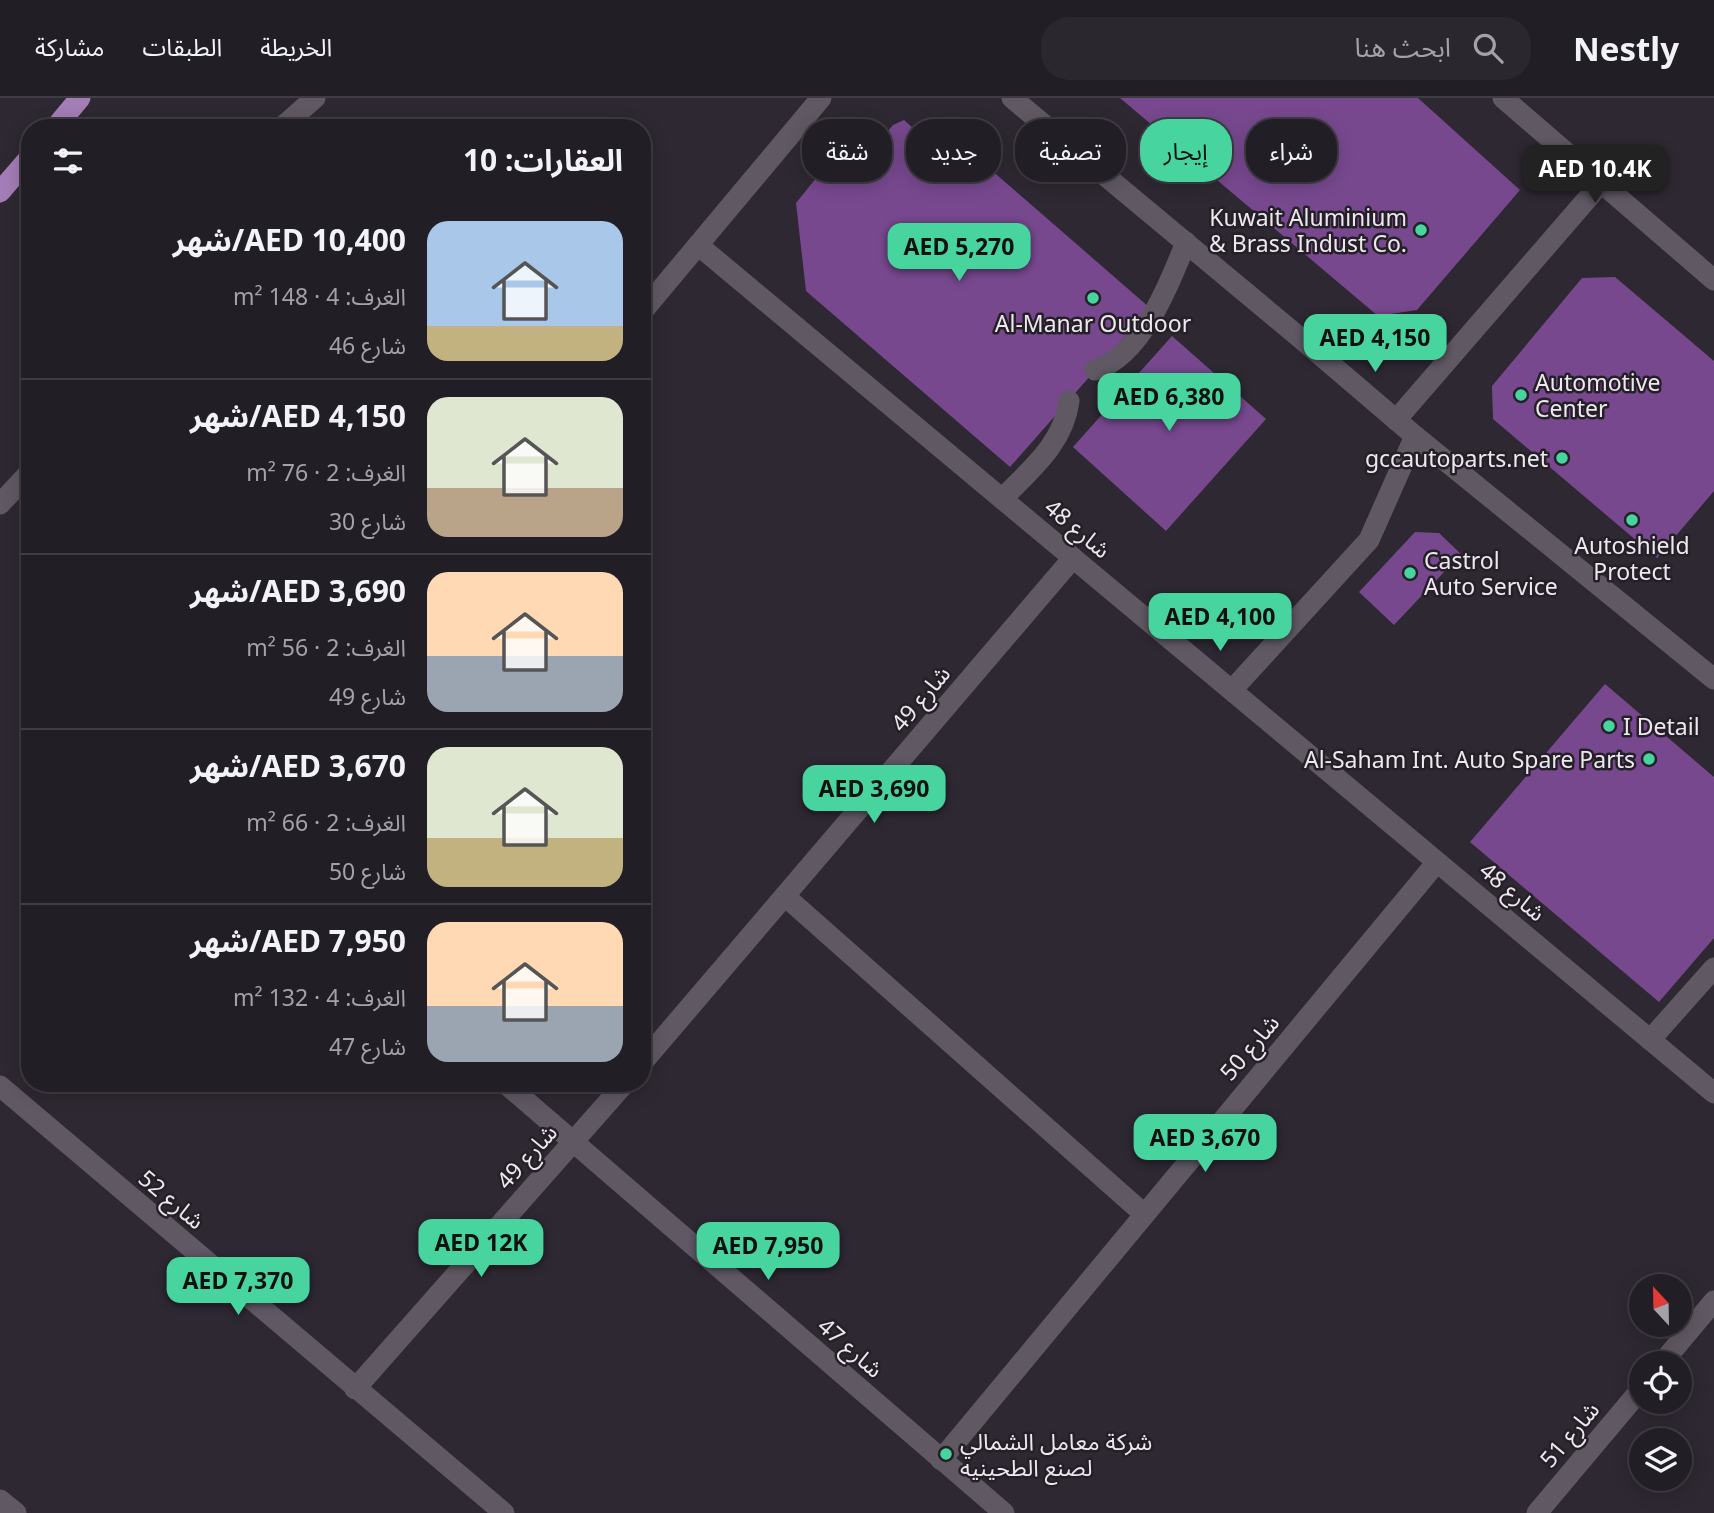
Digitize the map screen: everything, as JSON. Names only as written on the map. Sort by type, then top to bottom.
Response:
[{"type":"main road","points":[[62,119],[80,98]]},
{"type":"main road","points":[[0,192],[21,168]]},
{"type":"street","points":[[292,119],[316,98]]},
{"type":"street","points":[[651,301],[821,98]]},
{"type":"street","points":[[1012,98],[1415,436],[1714,679]]},
{"type":"street","points":[[1503,98],[1714,280]]},
{"type":"street","points":[[1396,420],[1601,183]]},
{"type":"street","points":[[1095,370],[1114,363],[1154,313],[1186,242]]},
{"type":"street","name":"شارع 48","points":[[698,245],[1714,1093]]},
{"type":"street","points":[[1002,499],[1041,460],[1060,433],[1069,401]]},
{"type":"street","points":[[1232,690],[1369,540],[1415,436]]},
{"type":"street","points":[[0,505],[21,482]]},
{"type":"street","name":"شارع 49","points":[[651,1053],[1073,558]]},
{"type":"street","name":"شارع 50","points":[[941,1460],[1437,862]]},
{"type":"street","points":[[786,897],[1144,1214]]},
{"type":"street","points":[[1650,1040],[1714,968]]},
{"type":"street","name":"شارع 52","points":[[0,1086],[504,1513]]},
{"type":"street","name":"شارع 47","points":[[516,1092],[1004,1513]]},
{"type":"street","name":"شارع 49","points":[[355,1389],[617,1092]]},
{"type":"street","points":[[1672,1351],[1714,1301]]},
{"type":"street","name":"شارع 51","points":[[1537,1513],[1629,1403]]},
{"type":"street","points":[[0,1500],[16,1513]]},
{"type":"building","points":[[1120,98],[1418,98],[1520,190],[1417,310],[1378,316],[1219,182],[1232,182],[1232,119],[1145,119]]},
{"type":"building","points":[[904,120],[906,122],[906,182],[1001,182],[1001,178],[1150,308],[1010,467],[806,291],[796,203],[813,182],[892,182],[893,125]]},
{"type":"building","points":[[1615,277],[1714,361],[1714,491],[1657,558],[1493,419],[1492,386],[1582,278]]},
{"type":"building","points":[[1172,336],[1266,419],[1166,531],[1073,447]]},
{"type":"building","name":"Castrol Auto Service","points":[[1415,532],[1439,533],[1461,554],[1394,625],[1359,592]]},
{"type":"building","points":[[1605,684],[1714,777],[1714,938],[1659,1002],[1470,842]]},
{"type":"place","name":"Kuwait Aluminium & Brass Indust Co.","points":[[1421,230]]},
{"type":"place","name":"Al-Manar Outdoor","points":[[1093,298]]},
{"type":"place","name":"Automotive Center","points":[[1521,395]]},
{"type":"place","name":"gccautoparts.net","points":[[1562,458]]},
{"type":"place","name":"Autoshield Protect","points":[[1632,520]]},
{"type":"place","name":"Castrol Auto Service","points":[[1410,573]]},
{"type":"place","name":"I Detail","points":[[1609,726]]},
{"type":"place","name":"Al-Saham Int. Auto Spare Parts","points":[[1649,759]]},
{"type":"place","name":"شركة معامل الشمالي لصنع الطحينيه","points":[[946,1454]]}]
